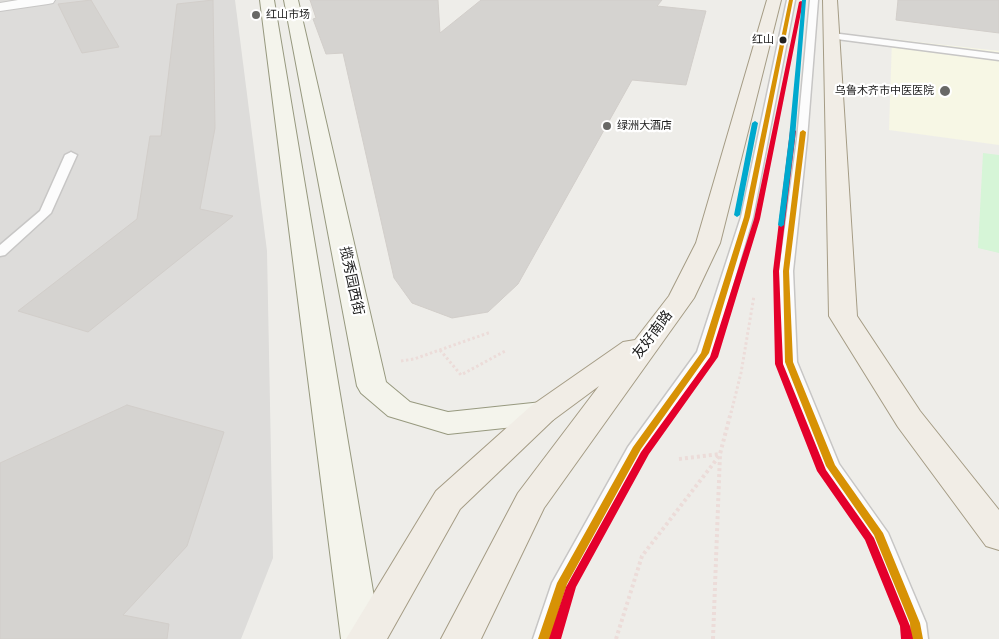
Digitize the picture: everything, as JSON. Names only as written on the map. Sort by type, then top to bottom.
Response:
[{"type":"main road","name":"友好南路","points":[[461,639],[530,502],[681,298],[708,243],[774,0]]},
{"type":"main road","points":[[830,0],[843,316],[909,419],[999,536]]},
{"type":"main road","points":[[366,639],[448,500],[542,413],[653,334]]},
{"type":"street","points":[[0,7],[48,0]]},
{"type":"street","points":[[266,0],[361,639]]},
{"type":"street","name":"揽秀园西街","points":[[291,0],[372,386],[399,409],[448,423],[542,413]]},
{"type":"lane","points":[[544,639],[562,583],[637,447],[705,353],[747,217],[790,0]]},
{"type":"lane","points":[[814,0],[802,139],[786,271],[789,362],[831,466],[878,533],[915,623],[917,639]]},
{"type":"lane","points":[[832,36],[999,57]]},
{"type":"lane","points":[[0,252],[45,213],[71,155]]},
{"type":"path","points":[[714,639],[720,454],[741,374],[755,289]]},
{"type":"path","points":[[440,350],[461,375],[507,350]]},
{"type":"path","points":[[679,459],[720,454]]},
{"type":"path","points":[[616,639],[642,556],[720,454]]},
{"type":"shaded area","points":[[0,0],[235,0],[267,251],[273,558],[241,639],[0,639]]},
{"type":"shaded area","name":"乌鲁木齐市中医医院","points":[[892,39],[999,51],[999,145],[889,130]]},
{"type":"green space","points":[[983,153],[999,155],[999,253],[978,248]]},
{"type":"building","points":[[91,0],[119,47],[82,53],[58,4]]},
{"type":"building","points":[[213,0],[215,128],[200,209],[233,216],[88,332],[18,311],[137,219],[150,136],[161,136],[177,4]]},
{"type":"building","points":[[310,0],[438,0],[440,33],[481,0],[662,0],[657,6],[706,11],[686,85],[632,80],[518,284],[488,312],[452,318],[412,303],[394,278],[343,53],[326,54],[313,19],[316,18]]},
{"type":"building","points":[[898,0],[999,0],[999,33],[896,20]]},
{"type":"building","points":[[127,405],[224,432],[187,546],[123,615],[169,624],[167,639],[0,639],[0,463]]},
{"type":"transit line","points":[[544,639],[562,583],[637,447],[705,353],[747,217],[791,0]]},
{"type":"transit line","points":[[781,225],[792,138],[804,0]]},
{"type":"transit line","points":[[555,639],[571,587],[645,452],[714,357],[757,219],[801,2]]},
{"type":"transit line","points":[[737,215],[755,123]]},
{"type":"transit line","points":[[793,131],[776,271],[779,364],[822,471],[869,538],[905,626],[907,639]]},
{"type":"transit line","points":[[803,132],[786,271],[789,362],[831,466],[878,533],[915,623],[917,639]]},
{"type":"place","name":"红山市场","points":[[256,15]]},
{"type":"place","name":"红山","points":[[783,40]]},
{"type":"place","name":"乌鲁木齐市中医医院","points":[[945,91]]},
{"type":"place","name":"绿洲大酒店","points":[[607,126]]}]
